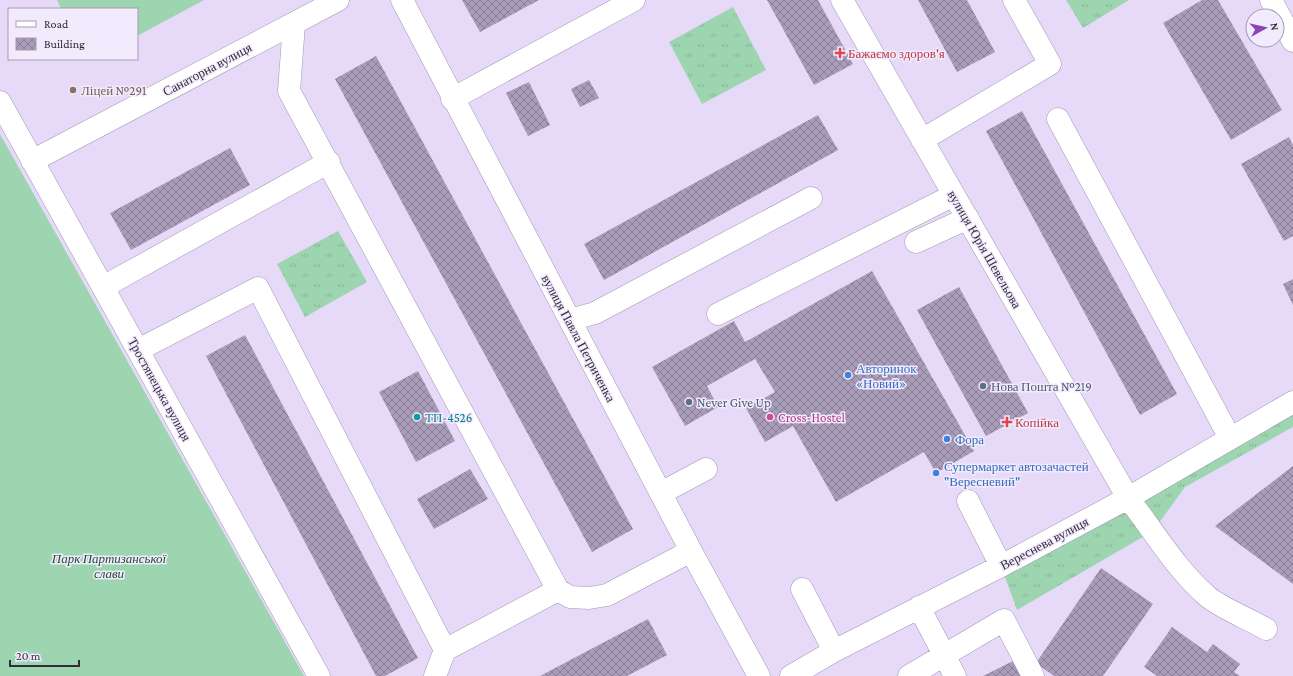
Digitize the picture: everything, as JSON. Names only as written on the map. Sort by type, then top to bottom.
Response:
[{"type":"street","name":"Санаторна вулиця","points":[[32,161],[338,0]]},
{"type":"street","name":"вулиця Павла Петриченка","points":[[402,0],[452,98],[691,551],[759,676]]},
{"type":"street","points":[[452,98],[634,0]]},
{"type":"street","name":"вулиця Юрія Шевельова","points":[[842,0],[1128,498],[1153,530],[1174,562],[1208,597],[1266,629]]},
{"type":"street","points":[[922,140],[1050,64],[1014,0]]},
{"type":"street","points":[[1271,0],[1293,42]]},
{"type":"street","points":[[294,24],[289,91],[329,162],[558,590],[570,597],[589,598],[607,595],[691,551]]},
{"type":"street","name":"Тростянецька вулиця","points":[[0,102],[319,676]]},
{"type":"street","points":[[1058,119],[1230,438]]},
{"type":"street","points":[[103,287],[329,162]]},
{"type":"street","points":[[718,314],[954,195]]},
{"type":"street","points":[[570,320],[596,313],[811,198]]},
{"type":"street","points":[[916,242],[968,218]]},
{"type":"street","points":[[138,350],[258,288],[445,650]]},
{"type":"street","name":"Вереснева вулиця","points":[[791,676],[834,651],[1001,566],[1128,498],[1293,402]]},
{"type":"street","points":[[661,493],[706,469]]},
{"type":"street","points":[[968,502],[1001,566]]},
{"type":"street","points":[[802,589],[834,651]]},
{"type":"street","points":[[435,676],[445,650],[558,590]]},
{"type":"street","points":[[919,607],[955,676]]},
{"type":"street","points":[[909,676],[1004,620],[1033,676]]},
{"type":"green space","points":[[57,0],[204,0],[138,35],[138,8],[61,8]]},
{"type":"green space","points":[[1066,0],[1129,0],[1083,28]]},
{"type":"green space","points":[[733,7],[766,70],[702,104],[669,42]]},
{"type":"green space","name":"Парк Партизанської слави","points":[[0,134],[304,676],[0,676]]},
{"type":"green space","points":[[338,231],[367,282],[305,317],[277,264]]},
{"type":"green space","points":[[1293,402],[1293,427],[1185,487],[1153,531],[1017,610],[1001,566]]},
{"type":"building","points":[[462,0],[539,0],[480,32]]},
{"type":"building","points":[[767,0],[818,0],[853,64],[814,85]]},
{"type":"building","points":[[918,0],[967,0],[995,52],[957,72]]},
{"type":"building","points":[[1202,0],[1218,0],[1282,110],[1231,140],[1163,23]]},
{"type":"building","points":[[376,56],[633,529],[592,552],[335,79]]},
{"type":"building","points":[[589,80],[599,98],[580,107],[571,89]]},
{"type":"building","points":[[529,82],[550,125],[528,136],[506,93]]},
{"type":"building","points":[[1022,111],[1177,394],[1140,415],[986,131]]},
{"type":"building","points":[[818,115],[838,150],[604,280],[584,244]]},
{"type":"building","points":[[1289,137],[1293,145],[1293,236],[1284,241],[1241,164]]},
{"type":"building","points":[[230,148],[250,185],[131,250],[110,213]]},
{"type":"building","name":"Авторинок «Новий»","points":[[872,271],[974,451],[936,473],[924,452],[836,502],[793,426],[765,442],[746,408],[775,392],[755,359],[707,386],[718,407],[685,426],[652,367],[734,321],[745,342]]},
{"type":"building","points":[[1293,279],[1293,305],[1283,284]]},
{"type":"building","points":[[959,287],[1028,413],[986,436],[917,310]]},
{"type":"building","points":[[245,335],[418,658],[385,676],[376,676],[206,356]]},
{"type":"building","name":"ТП-4526","points":[[418,371],[455,441],[416,462],[379,392]]},
{"type":"building","points":[[1293,466],[1293,584],[1215,526]]},
{"type":"building","points":[[470,469],[488,499],[434,529],[417,499]]},
{"type":"building","points":[[1101,568],[1153,604],[1103,676],[1054,676],[1036,663]]},
{"type":"building","points":[[648,619],[667,655],[627,676],[540,676]]},
{"type":"building","points":[[1172,627],[1207,652],[1213,644],[1240,664],[1234,672],[1240,676],[1157,676],[1144,667]]},
{"type":"building","points":[[1015,660],[1023,676],[983,676]]},
{"type":"place","name":"Бажаємо здоров'я","points":[[840,53]]},
{"type":"place","name":"Ліцей №291","points":[[73,90]]},
{"type":"place","name":"Авторинок «Новий»","points":[[848,375]]},
{"type":"place","name":"Нова Пошта №219","points":[[983,386]]},
{"type":"place","name":"Never Give Up","points":[[689,402]]},
{"type":"place","name":"ТП-4526","points":[[417,417]]},
{"type":"place","name":"Cross-Hostel","points":[[770,417]]},
{"type":"place","name":"Копійка","points":[[1007,422]]},
{"type":"place","name":"Фора","points":[[947,439]]},
{"type":"place","name":"Супермаркет автозачастей \"Вересневий\"","points":[[936,473]]}]
